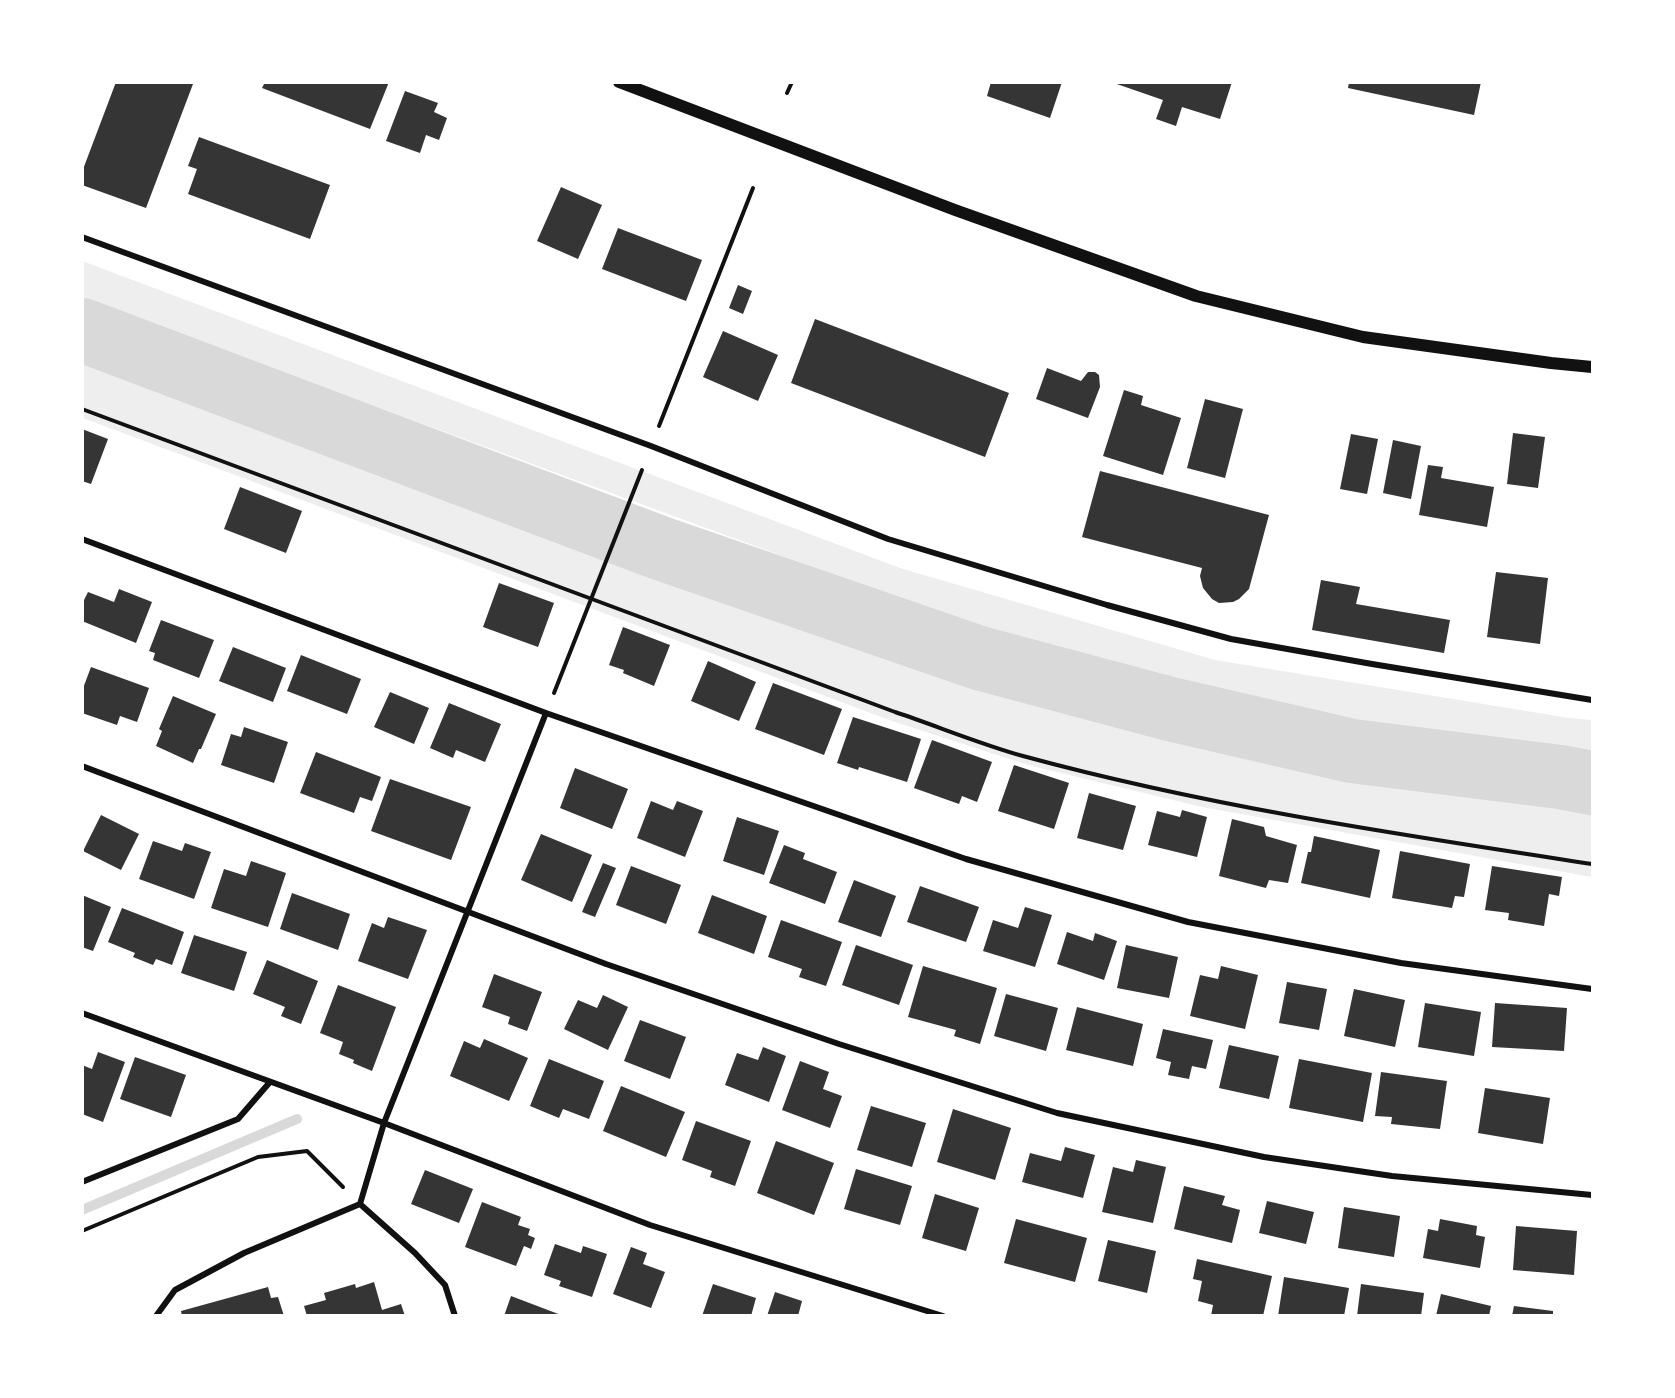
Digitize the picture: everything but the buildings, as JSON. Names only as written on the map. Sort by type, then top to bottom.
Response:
[{"type":"main road","points":[[619,82],[955,210],[1196,296],[1363,337],[1593,367]]},
{"type":"street","points":[[82,237],[651,446],[888,539],[1107,605],[1231,639],[1593,700]]},
{"type":"street","points":[[82,539],[546,713],[966,859],[1188,922],[1401,963],[1593,989]]},
{"type":"street","points":[[360,1204],[384,1123],[546,713]]},
{"type":"street","points":[[82,766],[628,972],[850,1047],[1057,1113],[1264,1157],[1392,1176],[1593,1195]]},
{"type":"street","points":[[82,1013],[384,1123],[650,1225],[943,1316]]},
{"type":"street","points":[[82,1182],[238,1119],[270,1082]]},
{"type":"street","points":[[156,1316],[175,1290],[244,1253],[360,1204]]},
{"type":"street","points":[[360,1204],[415,1253],[445,1285],[455,1316]]},
{"type":"path","points":[[788,93],[792,82]]},
{"type":"path","points":[[658,427],[753,188]]},
{"type":"path","points":[[82,409],[895,712],[1022,755],[1194,797],[1374,831],[1593,864]]},
{"type":"path","points":[[546,713],[642,470]]},
{"type":"path","points":[[82,1231],[258,1157],[307,1151],[360,1204]]},
{"type":"shaded area","points":[[82,261],[900,568],[1215,660],[1592,720],[1592,760],[1333,721],[1060,658],[83,299]]},
{"type":"shaded area","points":[[82,350],[1057,707],[1337,772],[1592,810],[1592,877],[1202,807],[1028,765],[892,721],[83,418]]},
{"type":"waterway","points":[[82,330],[660,548],[979,658],[1170,709],[1352,751],[1592,783]]},
{"type":"waterway","points":[[82,1210],[297,1119]]}]
